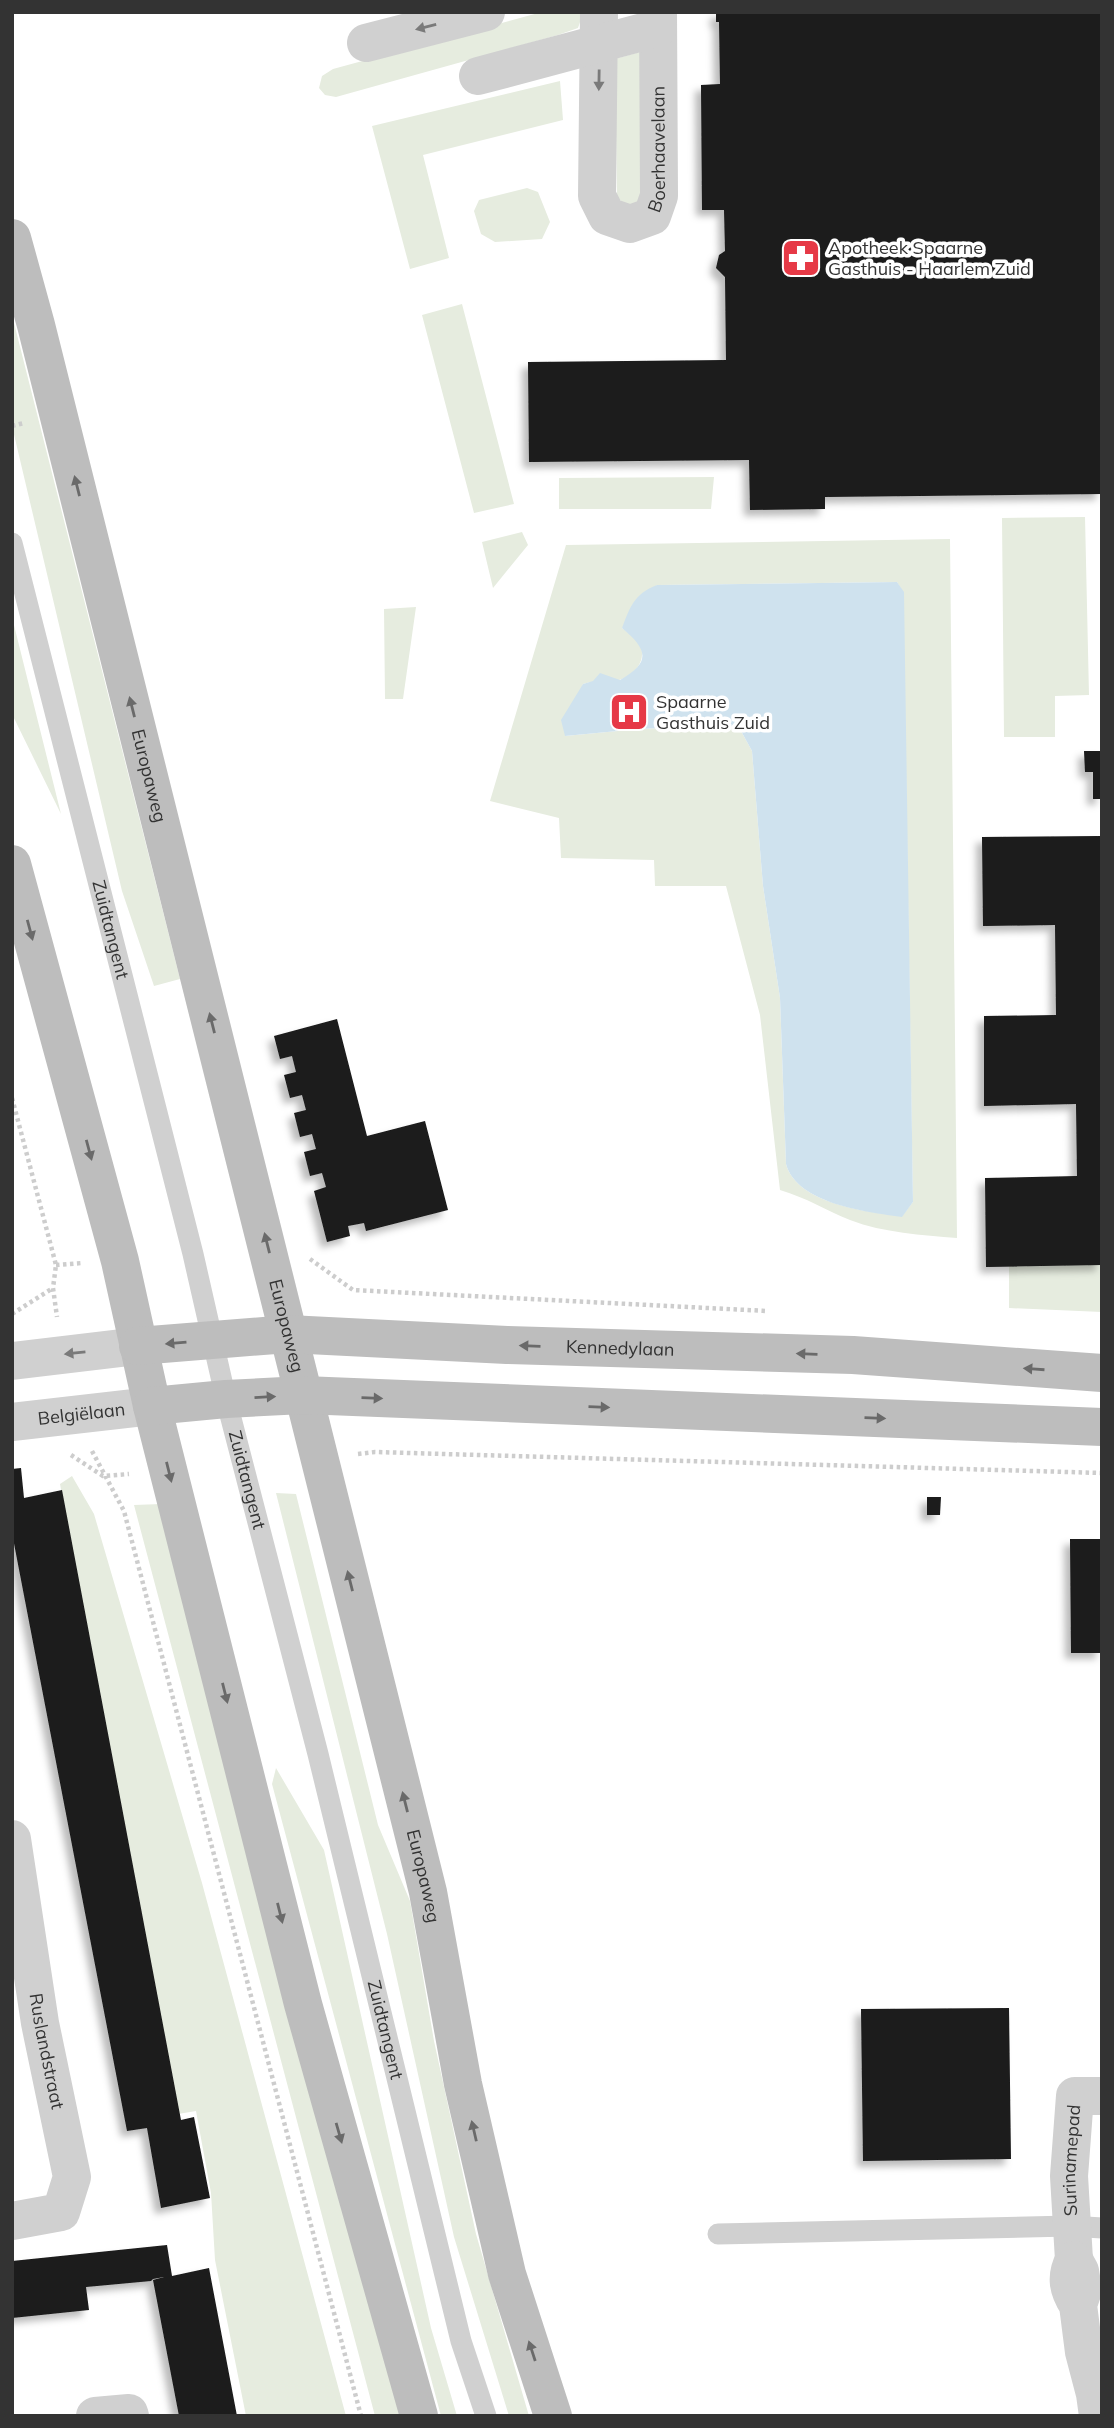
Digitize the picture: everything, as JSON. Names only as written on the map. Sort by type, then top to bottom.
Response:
[{"type":"main road","name":"Europaweg","points":[[12,238],[428,1892],[463,2084],[507,2274],[553,2416]]},
{"type":"main road","points":[[12,864],[120,1261],[152,1406],[303,2004],[419,2416]]},
{"type":"main road","name":"Kennedylaan","points":[[138,1346],[288,1334],[507,1345],[853,1355],[1102,1373]]},
{"type":"main road","points":[[152,1406],[303,1395],[1102,1427]]},
{"type":"street","points":[[366,43],[486,12]]},
{"type":"street","name":"Boerhaavelaan","points":[[478,76],[599,27],[658,20],[659,196],[652,216],[630,224],[607,216],[597,196],[599,27]]},
{"type":"street","points":[[12,1361],[138,1346]]},
{"type":"street","name":"Belgiëlaan","points":[[12,1422],[152,1406]]},
{"type":"street","name":"Ruslandstraat","points":[[12,1839],[26,2024],[72,2177],[61,2212],[12,2221]]},
{"type":"street","name":"Surinamepad","points":[[1088,2096],[1069,2176],[1082,2238],[1080,2271],[1083,2290],[1079,2305],[1084,2352],[1098,2416]]},
{"type":"street","points":[[95,2416],[129,2413],[130,2416]]},
{"type":"lane","name":"Zuidtangent","points":[[12,543],[214,1340],[226,1399],[318,1754],[461,2341],[486,2416]]},
{"type":"lane","points":[[718,2234],[1082,2238]]},
{"type":"path","points":[[12,1098],[56,1265],[52,1288],[12,1314]]},
{"type":"path","points":[[268,1249],[293,1247],[353,1290],[772,1311]]},
{"type":"path","points":[[56,1265],[120,1261]]},
{"type":"path","points":[[320,1458],[375,1452],[1102,1473]]},
{"type":"path","points":[[168,1469],[103,1476],[124,1511],[361,2416]]},
{"type":"shaded area","points":[[542,12],[580,12],[581,19],[578,28],[558,35],[336,97],[325,95],[319,88],[322,76],[333,69]]},
{"type":"shaded area","points":[[640,52],[649,196],[629,209],[617,197],[615,59]]},
{"type":"shaded area","points":[[560,81],[563,120],[423,155],[449,258],[410,269],[372,126]]},
{"type":"shaded area","points":[[527,188],[538,192],[550,222],[542,239],[495,242],[481,234],[474,211],[479,200]]},
{"type":"shaded area","points":[[462,304],[514,504],[474,513],[422,315]]},
{"type":"shaded area","points":[[12,315],[180,979],[154,986],[122,891],[12,426]]},
{"type":"shaded area","points":[[714,477],[711,509],[559,509],[559,478]]},
{"type":"shaded area","points":[[1085,517],[1089,695],[1055,696],[1055,737],[1004,737],[1002,518]]},
{"type":"shaded area","points":[[522,532],[528,545],[493,588],[482,542]]},
{"type":"shaded area","points":[[950,539],[957,1238],[876,1228],[780,1190],[760,1015],[726,886],[655,886],[654,860],[561,858],[559,818],[490,801],[566,545]],"holes":[[[897,582],[903,592],[913,1202],[902,1216],[835,1204],[818,1197],[793,1178],[786,1164],[780,998],[763,886],[752,751],[741,731],[724,725],[565,736],[583,684],[622,679],[639,665],[642,654],[639,643],[622,628],[657,585]]]},
{"type":"shaded area","points":[[416,607],[403,699],[385,699],[384,609]]},
{"type":"shaded area","points":[[12,617],[61,814],[12,714]]},
{"type":"shaded area","points":[[1009,1263],[1102,1263],[1102,1312],[1009,1308]]},
{"type":"shaded area","points":[[72,1476],[94,1514],[202,1883],[346,2416],[246,2416],[215,2260],[211,2193],[196,2111],[178,2114],[60,1484]]},
{"type":"shaded area","points":[[276,1493],[296,1494],[378,1825],[410,1901],[434,2041],[476,2234],[529,2416],[509,2416],[454,2237],[387,1934]]},
{"type":"shaded area","points":[[161,1504],[403,2416],[375,2416],[134,1505]]},
{"type":"shaded area","points":[[276,1768],[324,1850],[431,2328],[457,2416],[441,2416],[272,1784]]},
{"type":"water","points":[[897,582],[904,592],[913,1202],[902,1217],[853,1209],[818,1197],[793,1178],[786,1164],[780,998],[763,886],[752,751],[741,731],[724,725],[565,736],[561,720],[583,684],[593,681],[600,673],[620,680],[637,667],[641,661],[641,649],[622,628],[638,597],[657,585]]},
{"type":"building","points":[[716,12],[1102,12],[1102,494],[825,497],[825,509],[750,510],[749,460],[529,462],[528,362],[726,360],[725,277],[716,268],[719,255],[725,251],[724,210],[702,210],[701,85],[720,84],[719,22],[716,22]]},
{"type":"building","points":[[1084,751],[1102,751],[1102,799],[1093,799],[1093,772],[1085,772]]},
{"type":"building","points":[[1102,836],[1102,1265],[986,1267],[985,1178],[1077,1176],[1076,1104],[984,1106],[984,1016],[1056,1015],[1055,925],[983,926],[982,837]]},
{"type":"building","points":[[337,1019],[367,1136],[425,1121],[448,1210],[366,1231],[364,1223],[348,1226],[350,1236],[327,1242],[314,1191],[326,1187],[322,1173],[310,1176],[304,1152],[316,1149],[312,1134],[300,1137],[294,1113],[306,1110],[302,1095],[290,1098],[284,1075],[296,1072],[292,1056],[280,1059],[274,1036]]},
{"type":"building","points":[[21,1468],[24,1498],[62,1490],[181,2120],[194,2117],[210,2198],[161,2208],[147,2128],[127,2131],[12,1533],[12,1469]]},
{"type":"building","points":[[927,1497],[941,1497],[940,1515],[927,1515]]},
{"type":"building","points":[[1070,1539],[1102,1539],[1102,1653],[1071,1653]]},
{"type":"building","points":[[1009,2008],[1011,2159],[863,2161],[861,2009]]},
{"type":"building","points":[[167,2245],[172,2276],[209,2268],[237,2416],[179,2416],[153,2280],[164,2277],[153,2279],[151,2281],[86,2287],[89,2310],[12,2318],[12,2261]]},
{"type":"place","name":"Apotheek Spaarne Gasthuis - Haarlem Zuid","points":[[801,258]]},
{"type":"place","name":"Spaarne Gasthuis Zuid","points":[[629,712]]}]
